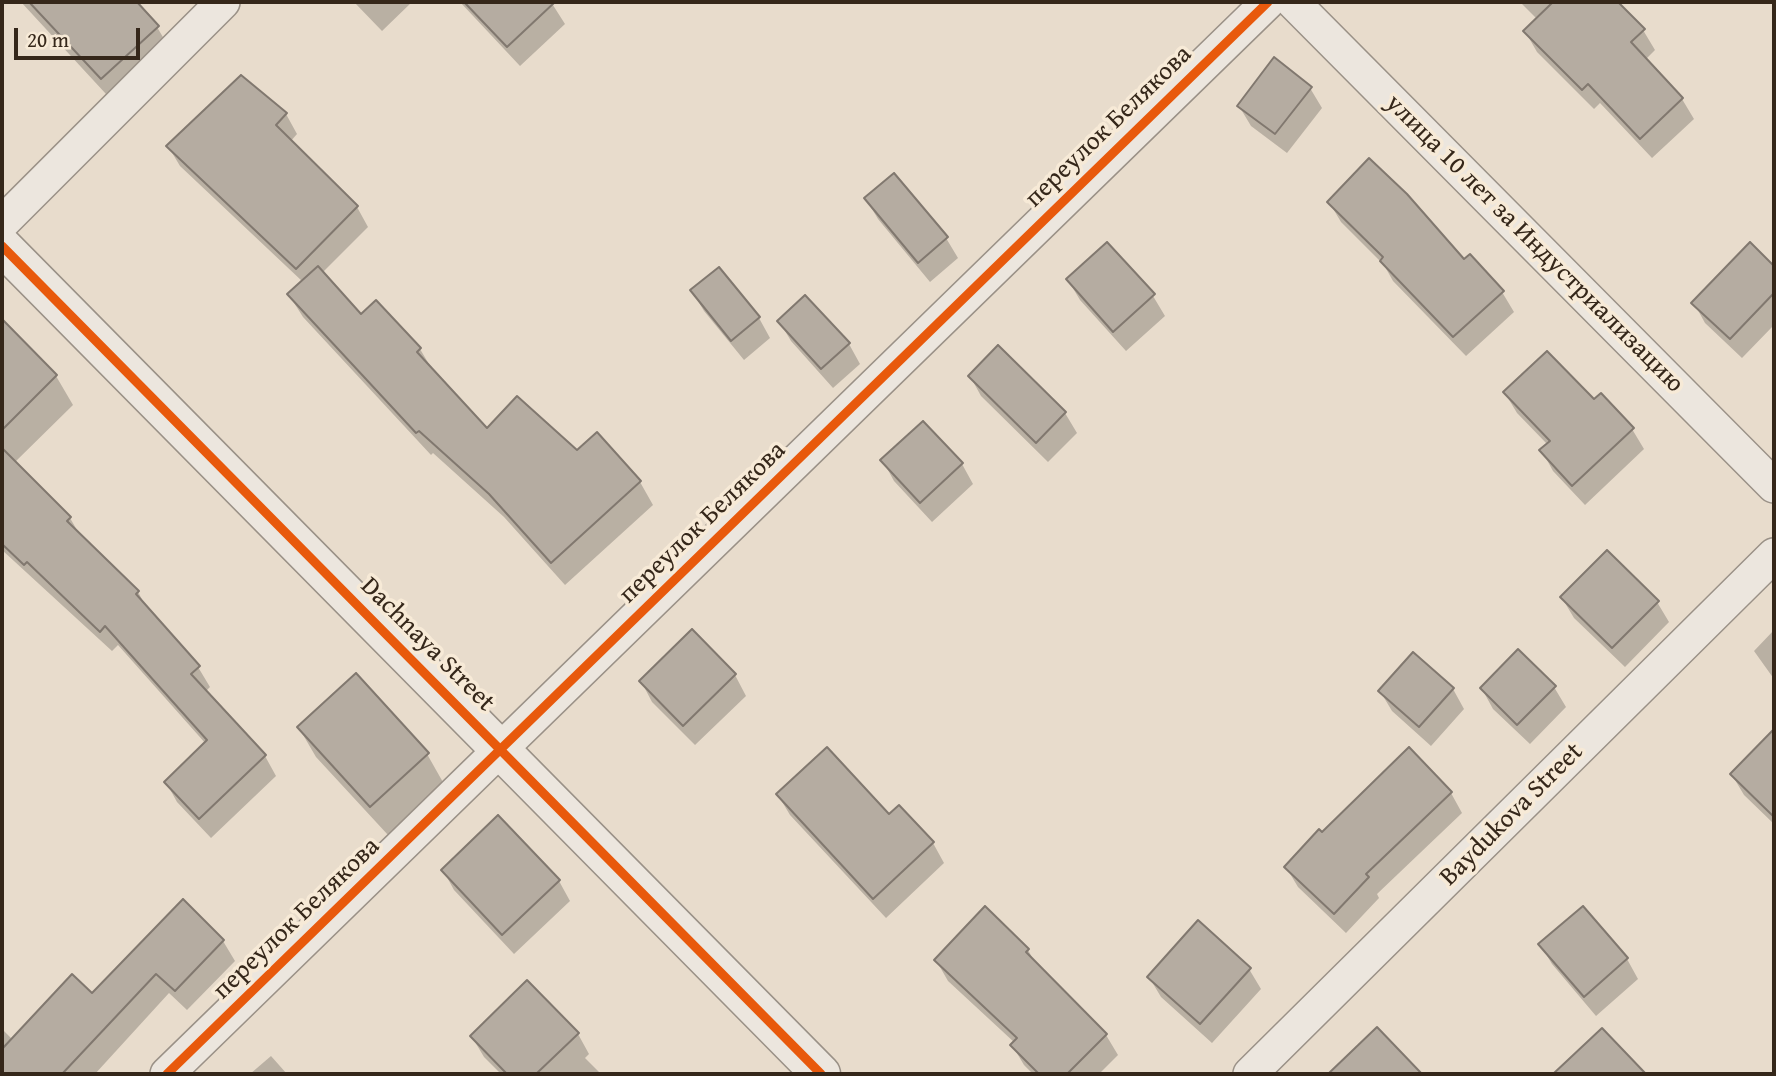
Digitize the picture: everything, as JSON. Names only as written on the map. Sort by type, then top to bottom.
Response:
[{"type":"street","points":[[2,223],[223,2]]},
{"type":"street","name":"переулок Белякова","points":[[167,1074],[1268,2]]},
{"type":"street","name":"улица 10 лет за Индустриализацию","points":[[1293,2],[1774,485]]},
{"type":"street","name":"Dachnaya Street","points":[[2,246],[821,1074]]},
{"type":"street","name":"Baydukova Street","points":[[1250,1074],[1774,555]]},
{"type":"building","points":[[29,2],[137,2],[159,26],[101,79]]},
{"type":"building","points":[[464,2],[555,2],[507,47]]},
{"type":"building","points":[[1553,2],[1618,2],[1645,29],[1631,42],[1683,98],[1640,139],[1588,84],[1582,90],[1523,31]]},
{"type":"building","points":[[1274,57],[1312,87],[1275,134],[1237,106]]},
{"type":"building","points":[[241,75],[287,113],[276,125],[358,206],[296,269],[166,146]]},
{"type":"building","points":[[1369,158],[1407,194],[1464,259],[1470,254],[1504,291],[1453,337],[1380,261],[1383,257],[1327,202]]},
{"type":"building","points":[[894,173],[948,237],[918,263],[864,198]]},
{"type":"building","points":[[1107,242],[1155,294],[1113,332],[1066,279]]},
{"type":"building","points":[[1750,242],[1774,266],[1774,293],[1730,339],[1691,303]]},
{"type":"building","points":[[318,266],[361,314],[376,300],[421,348],[417,352],[487,428],[517,396],[577,450],[597,432],[641,481],[551,563],[489,494],[419,431],[416,433],[287,294]]},
{"type":"building","points":[[719,267],[760,317],[731,341],[690,290]]},
{"type":"building","points":[[805,295],[850,343],[821,369],[777,321]]},
{"type":"building","points":[[2,319],[57,375],[2,430]]},
{"type":"building","points":[[998,345],[1066,412],[1036,443],[968,376]]},
{"type":"building","points":[[1547,351],[1594,399],[1601,393],[1634,428],[1572,486],[1539,450],[1550,441],[1503,392]]},
{"type":"building","points":[[923,421],[963,463],[920,503],[880,460]]},
{"type":"building","points":[[2,448],[71,517],[67,521],[139,591],[136,594],[200,666],[191,674],[266,755],[199,819],[164,782],[207,740],[105,626],[100,632],[27,562],[24,565],[2,544]]},
{"type":"building","points":[[1607,550],[1659,601],[1612,648],[1560,597]]},
{"type":"building","points":[[692,629],[736,674],[683,726],[639,681]]},
{"type":"building","points":[[1518,649],[1556,686],[1517,725],[1480,688]]},
{"type":"building","points":[[1413,652],[1454,688],[1419,727],[1378,691]]},
{"type":"building","points":[[356,673],[429,753],[370,807],[297,727]]},
{"type":"building","points":[[1774,729],[1774,817],[1730,774]]},
{"type":"building","points":[[827,747],[889,814],[899,805],[934,842],[873,899],[776,794]]},
{"type":"building","points":[[1409,747],[1452,792],[1366,874],[1369,877],[1334,914],[1284,867],[1319,829],[1322,832]]},
{"type":"building","points":[[498,815],[560,880],[502,935],[441,870]]},
{"type":"building","points":[[183,899],[224,940],[175,991],[156,974],[62,1074],[2,1074],[2,1049],[72,974],[92,993]]},
{"type":"building","points":[[985,906],[1029,949],[1026,952],[1107,1034],[1067,1074],[1039,1074],[1010,1045],[1017,1038],[934,960]]},
{"type":"building","points":[[1583,906],[1628,958],[1584,997],[1538,944]]},
{"type":"building","points":[[1198,920],[1251,968],[1200,1024],[1147,977]]},
{"type":"building","points":[[527,980],[579,1033],[536,1074],[507,1074],[470,1036]]},
{"type":"building","points":[[1377,1027],[1422,1074],[1328,1074]]},
{"type":"building","points":[[1602,1028],[1646,1074],[1553,1074]]},
{"type":"cycle path","points":[[167,1074],[1268,2]]},
{"type":"cycle path","points":[[2,246],[821,1074]]}]
